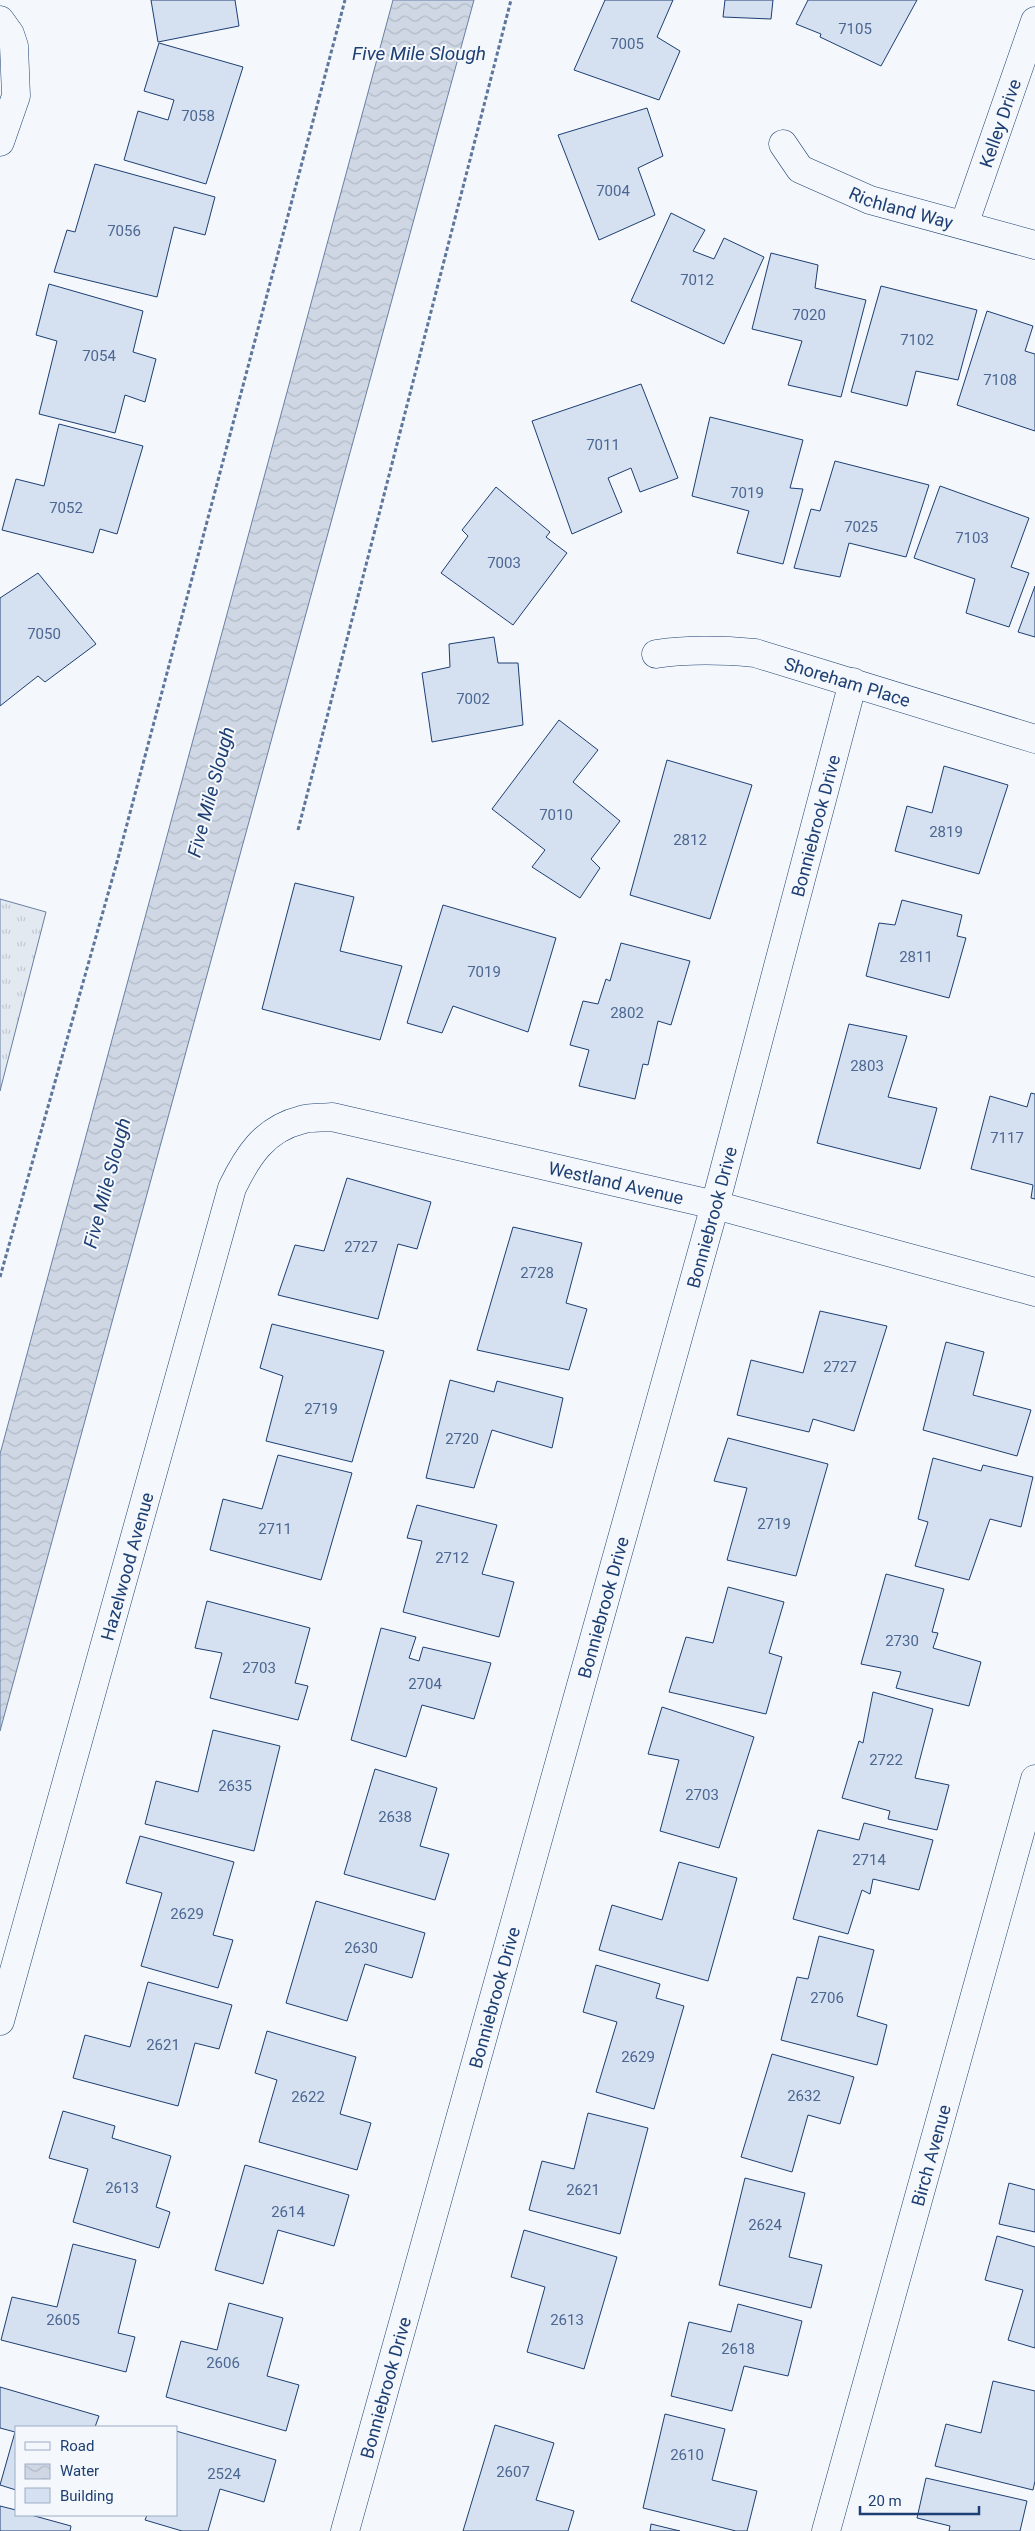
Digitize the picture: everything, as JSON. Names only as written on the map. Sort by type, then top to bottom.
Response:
[{"type":"street","points":[[0,20],[10,34],[14,46],[16,96],[0,142]]},
{"type":"street","name":"Kelley Drive","points":[[964,225],[1035,21]]},
{"type":"street","name":"Richland Way","points":[[783,144],[800,169],[870,200],[1035,245]]},
{"type":"street","name":"Shoreham Place","points":[[656,654],[683,650],[727,650],[755,654],[1035,738]]},
{"type":"street","name":"Bonniebrook Drive","points":[[345,2531],[716,1205],[853,682]]},
{"type":"street","name":"Westland Avenue","points":[[282,1128],[301,1120],[332,1117],[716,1205],[1035,1292]]},
{"type":"street","name":"Hazelwood Avenue","points":[[0,2021],[232,1188],[246,1160],[258,1144],[282,1128]]},
{"type":"street","name":"Birch Avenue","points":[[826,2531],[1035,1779]]},
{"type":"path","points":[[0,1277],[118,862],[345,0]]},
{"type":"path","points":[[298,830],[511,0]]},
{"type":"green space","points":[[0,899],[46,912],[0,1091]]},
{"type":"water","name":"Five Mile Slough","points":[[393,0],[474,0],[0,1731],[0,1454]]},
{"type":"building","points":[[151,0],[235,0],[239,26],[158,42]]},
{"type":"building","points":[[605,0],[673,0],[657,37],[680,51],[659,100],[574,70]]},
{"type":"building","points":[[725,0],[773,0],[771,19],[723,17]]},
{"type":"building","points":[[808,0],[917,0],[881,66],[820,37],[821,34],[796,24]]},
{"type":"building","points":[[159,43],[243,67],[206,184],[124,160],[138,111],[168,120],[174,100],[144,91]]},
{"type":"building","points":[[647,108],[663,156],[638,168],[655,215],[599,240],[558,135]]},
{"type":"building","points":[[95,164],[215,197],[205,235],[174,227],[157,297],[54,272],[67,230],[75,232]]},
{"type":"building","points":[[671,213],[705,230],[693,251],[714,259],[724,238],[764,257],[724,344],[631,301]]},
{"type":"building","points":[[771,253],[818,265],[815,288],[866,300],[841,397],[788,385],[802,341],[752,329]]},
{"type":"building","points":[[49,284],[143,311],[133,352],[156,359],[145,402],[125,395],[115,433],[39,414],[57,341],[36,335]]},
{"type":"building","points":[[881,286],[977,310],[958,380],[916,371],[907,406],[851,392]]},
{"type":"building","points":[[987,311],[1033,326],[1025,351],[1035,354],[1035,431],[957,405]]},
{"type":"building","points":[[641,384],[678,478],[640,492],[631,468],[608,478],[622,512],[572,534],[532,421]]},
{"type":"building","points":[[710,417],[803,440],[790,488],[803,489],[783,564],[737,553],[749,511],[692,496]]},
{"type":"building","points":[[59,424],[143,446],[117,534],[100,529],[93,553],[2,530],[16,479],[44,486]]},
{"type":"building","points":[[835,461],[929,485],[906,557],[849,543],[840,577],[794,568],[811,509],[820,511]]},
{"type":"building","points":[[940,486],[1029,518],[1011,567],[1029,573],[1009,627],[966,613],[975,579],[914,558]]},
{"type":"building","points":[[496,487],[550,532],[546,537],[567,553],[513,625],[441,573],[468,536],[462,530]]},
{"type":"building","points":[[38,573],[96,644],[45,682],[38,676],[0,706],[0,598]]},
{"type":"building","points":[[1035,586],[1035,637],[1018,632]]},
{"type":"building","points":[[494,637],[498,663],[518,663],[523,725],[432,742],[422,673],[450,667],[449,644]]},
{"type":"building","points":[[559,720],[598,750],[573,782],[620,821],[591,859],[600,868],[580,898],[532,867],[545,850],[492,809]]},
{"type":"building","points":[[667,760],[752,785],[710,919],[630,895]]},
{"type":"building","points":[[944,766],[1008,785],[979,874],[895,851],[907,806],[932,813]]},
{"type":"building","points":[[295,883],[354,897],[340,951],[402,966],[380,1040],[262,1009]]},
{"type":"building","points":[[902,900],[962,915],[957,936],[966,938],[949,998],[866,976],[879,923],[895,925]]},
{"type":"building","points":[[443,905],[556,938],[528,1032],[453,1006],[442,1033],[407,1023]]},
{"type":"building","points":[[621,943],[690,961],[671,1025],[658,1021],[648,1065],[643,1064],[635,1099],[579,1086],[589,1050],[570,1045],[583,1001],[598,1004],[606,979],[610,981]]},
{"type":"building","points":[[849,1024],[907,1036],[888,1097],[937,1108],[920,1169],[817,1143]]},
{"type":"building","points":[[1031,1093],[1035,1094],[1035,1199],[1031,1198],[1033,1185],[971,1169],[990,1096],[1027,1107]]},
{"type":"building","points":[[347,1178],[431,1202],[417,1249],[398,1244],[378,1319],[278,1295],[295,1245],[324,1251]]},
{"type":"building","points":[[513,1227],[582,1243],[566,1303],[587,1309],[569,1370],[477,1350]]},
{"type":"building","points":[[820,1311],[887,1326],[854,1431],[813,1419],[809,1432],[737,1415],[751,1360],[803,1373]]},
{"type":"building","points":[[272,1324],[384,1351],[352,1462],[266,1441],[283,1376],[260,1368]]},
{"type":"building","points":[[946,1342],[984,1352],[973,1395],[1031,1410],[1017,1456],[923,1430]]},
{"type":"building","points":[[450,1380],[494,1392],[497,1381],[563,1398],[552,1448],[492,1430],[474,1488],[426,1478]]},
{"type":"building","points":[[728,1438],[828,1464],[796,1576],[727,1560],[747,1488],[714,1481]]},
{"type":"building","points":[[278,1455],[352,1473],[321,1580],[210,1550],[223,1499],[262,1509]]},
{"type":"building","points":[[933,1458],[981,1471],[983,1465],[1033,1477],[1021,1527],[990,1519],[969,1580],[915,1566],[928,1522],[918,1519]]},
{"type":"building","points":[[417,1505],[497,1525],[482,1574],[514,1582],[499,1637],[403,1612],[422,1541],[407,1538]]},
{"type":"building","points":[[886,1574],[944,1589],[932,1632],[938,1633],[933,1648],[981,1662],[969,1706],[896,1688],[901,1672],[861,1664]]},
{"type":"building","points":[[728,1587],[784,1602],[769,1653],[782,1657],[766,1714],[669,1692],[686,1637],[713,1643]]},
{"type":"building","points":[[207,1601],[310,1628],[295,1683],[308,1686],[298,1720],[210,1698],[222,1653],[195,1648]]},
{"type":"building","points":[[381,1628],[416,1637],[409,1658],[419,1661],[423,1647],[491,1663],[474,1719],[422,1705],[406,1757],[351,1740]]},
{"type":"building","points":[[873,1692],[933,1709],[915,1778],[949,1785],[937,1830],[888,1819],[890,1811],[842,1798],[859,1741],[863,1743]]},
{"type":"building","points":[[662,1707],[754,1737],[719,1848],[660,1831],[679,1760],[648,1754]]},
{"type":"building","points":[[213,1730],[280,1746],[254,1851],[145,1824],[156,1781],[198,1792]]},
{"type":"building","points":[[375,1769],[437,1788],[420,1846],[449,1854],[435,1900],[344,1874]]},
{"type":"building","points":[[864,1823],[933,1840],[919,1890],[873,1879],[870,1894],[862,1890],[848,1934],[793,1919],[818,1830],[859,1840]]},
{"type":"building","points":[[140,1836],[234,1862],[213,1935],[233,1940],[218,1988],[141,1966],[162,1893],[126,1883]]},
{"type":"building","points":[[679,1862],[737,1878],[708,1981],[599,1950],[612,1905],[662,1920]]},
{"type":"building","points":[[316,1901],[425,1933],[412,1978],[365,1964],[347,2021],[286,2003]]},
{"type":"building","points":[[819,1936],[874,1950],[857,2016],[887,2025],[877,2065],[781,2040],[797,1977],[808,1979]]},
{"type":"building","points":[[596,1965],[660,1984],[656,1998],[684,2006],[654,2109],[596,2092],[617,2022],[583,2012]]},
{"type":"building","points":[[148,1982],[232,2005],[219,2049],[195,2043],[178,2106],[73,2078],[85,2035],[130,2047]]},
{"type":"building","points":[[267,2031],[356,2057],[340,2114],[371,2123],[357,2170],[259,2142],[277,2080],[255,2073]]},
{"type":"building","points":[[772,2054],[854,2077],[840,2124],[808,2115],[792,2172],[741,2157]]},
{"type":"building","points":[[63,2111],[115,2126],[112,2138],[171,2156],[156,2207],[170,2212],[159,2248],[73,2222],[88,2169],[49,2158]]},
{"type":"building","points":[[588,2113],[648,2128],[620,2234],[529,2210],[542,2161],[574,2169]]},
{"type":"building","points":[[245,2165],[349,2195],[334,2246],[278,2230],[263,2284],[215,2270]]},
{"type":"building","points":[[745,2178],[805,2193],[789,2257],[822,2265],[811,2308],[719,2285]]},
{"type":"building","points":[[1009,2183],[1035,2190],[1035,2232],[999,2224]]},
{"type":"building","points":[[524,2230],[617,2257],[584,2369],[527,2352],[545,2287],[511,2277]]},
{"type":"building","points":[[997,2236],[1035,2247],[1035,2348],[1008,2340],[1023,2290],[985,2280]]},
{"type":"building","points":[[73,2244],[136,2260],[118,2333],[135,2337],[126,2372],[1,2340],[12,2297],[57,2307]]},
{"type":"building","points":[[229,2303],[283,2318],[267,2376],[299,2385],[286,2431],[166,2397],[181,2341],[217,2350]]},
{"type":"building","points":[[738,2304],[802,2321],[788,2376],[744,2366],[732,2411],[671,2396],[689,2322],[731,2332]]},
{"type":"building","points":[[993,2381],[1035,2391],[1035,2481],[1033,2490],[935,2466],[946,2424],[981,2433]]},
{"type":"building","points":[[0,2387],[99,2416],[95,2426],[15,2426],[15,2432],[0,2428]]},
{"type":"building","points":[[665,2414],[725,2429],[712,2480],[757,2491],[747,2531],[736,2531],[643,2508]]},
{"type":"building","points":[[495,2425],[554,2443],[536,2500],[574,2511],[568,2531],[463,2531]]},
{"type":"building","points":[[15,2432],[15,2490],[0,2485]]},
{"type":"building","points":[[178,2432],[276,2460],[264,2502],[220,2489],[208,2531],[182,2531],[145,2520],[147,2516],[178,2516]]},
{"type":"building","points":[[926,2478],[1027,2501],[1020,2531],[949,2531],[950,2526],[917,2518]]},
{"type":"building","points":[[0,2506],[15,2510],[15,2516],[35,2516],[71,2526],[70,2531],[0,2531]]},
{"type":"building","points":[[651,2524],[680,2531],[650,2531]]}]
